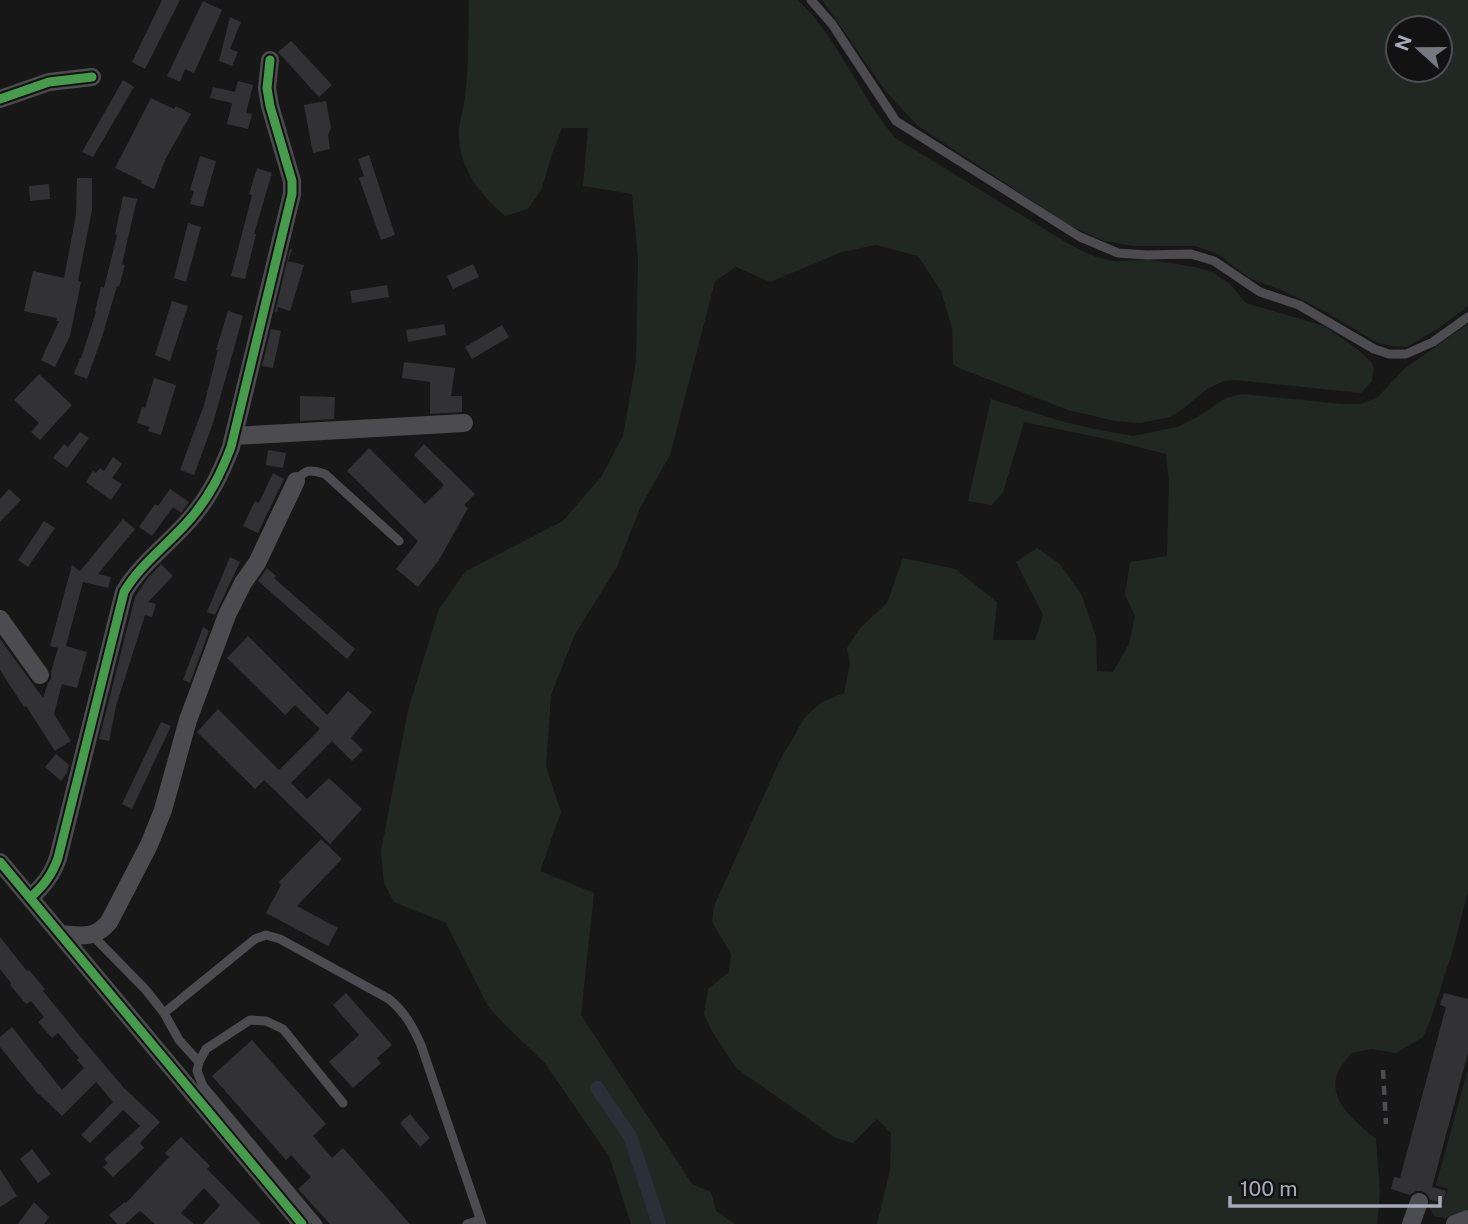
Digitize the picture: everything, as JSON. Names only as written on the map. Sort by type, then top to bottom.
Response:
[{"type":"street","points":[[31,897],[54,871],[58,858],[124,592],[132,579],[191,519],[210,495],[220,476],[234,436],[292,194],[292,181],[267,88],[270,60]]},
{"type":"street","points":[[0,99],[49,82],[92,77]]},
{"type":"street","points":[[234,436],[464,423]]},
{"type":"street","points":[[61,934],[92,935],[103,929],[149,845],[163,810],[188,720],[227,615],[243,583],[257,563],[296,481]]},
{"type":"street","points":[[0,619],[40,675]]},
{"type":"street","points":[[0,862],[302,1224]]},
{"type":"street","points":[[1415,1223],[1419,1202]]},
{"type":"street","points":[[1455,1224],[1468,1219]]},
{"type":"lane","points":[[811,0],[832,24],[896,121],[1080,237],[1118,253],[1146,256],[1191,254],[1214,261],[1260,292],[1299,305],[1374,349],[1388,354],[1405,354],[1433,342],[1468,317]]},
{"type":"lane","points":[[296,481],[302,473],[314,470],[324,474],[399,541]]},
{"type":"lane","points":[[92,935],[145,989],[164,1013],[179,1040],[199,1062]]},
{"type":"lane","points":[[164,1013],[255,939],[266,935],[280,939],[389,999],[411,1022],[421,1045],[481,1222],[467,1224]]},
{"type":"lane","points":[[318,1224],[202,1086],[197,1071],[199,1062],[206,1049],[250,1020],[266,1021],[284,1030],[342,1103]]},
{"type":"shaded area","points":[[469,0],[798,0],[837,49],[870,104],[895,138],[1067,243],[1093,256],[1112,261],[1151,260],[1213,272],[1230,284],[1246,303],[1324,326],[1356,348],[1374,368],[1372,381],[1361,393],[1224,381],[1207,389],[1170,417],[1140,423],[1115,421],[1068,410],[953,364],[952,328],[941,291],[918,256],[876,245],[842,252],[770,282],[736,267],[715,281],[670,455],[640,508],[617,567],[575,634],[551,695],[546,766],[561,812],[540,871],[594,893],[581,1015],[692,1184],[711,1192],[716,1211],[735,1224],[631,1224],[609,1156],[544,1062],[488,1006],[446,923],[394,902],[384,883],[381,851],[408,710],[439,609],[466,571],[563,521],[601,477],[623,436],[636,362],[638,259],[632,194],[583,186],[588,128],[562,128],[542,188],[528,209],[505,216],[478,188],[466,167],[459,142],[459,129],[468,61]]},
{"type":"shaded area","points":[[822,0],[1468,0],[1468,306],[1407,347],[1378,343],[1317,307],[1249,278],[1218,254],[1195,246],[1134,246],[1104,241],[1069,225],[918,126],[887,93]]},
{"type":"shaded area","points":[[1468,324],[1468,892],[1452,953],[1423,1037],[1396,1053],[1371,1049],[1351,1053],[1342,1064],[1335,1082],[1336,1092],[1345,1110],[1376,1139],[1380,1193],[1377,1224],[877,1224],[890,1170],[891,1133],[877,1119],[853,1143],[836,1138],[736,1068],[712,1031],[704,1014],[708,989],[729,972],[731,954],[712,922],[714,906],[779,762],[805,717],[822,702],[844,693],[850,664],[847,648],[860,628],[887,603],[903,558],[955,569],[997,602],[993,640],[1035,640],[1043,615],[1016,562],[1037,548],[1060,564],[1082,596],[1096,637],[1097,671],[1113,672],[1129,644],[1135,616],[1125,595],[1130,562],[1167,556],[1169,482],[1166,454],[1024,422],[1003,492],[992,505],[968,501],[991,399],[1064,422],[1133,436],[1177,427],[1226,398],[1243,394],[1361,404],[1378,397],[1404,369]]},
{"type":"shaded area","points":[[1468,1069],[1468,1213],[1445,1218],[1434,1216],[1429,1202],[1443,1205],[1448,1189],[1436,1185]]},
{"type":"building","points":[[162,0],[180,0],[145,69],[132,62]]},
{"type":"building","points":[[203,1],[222,10],[194,73],[185,69],[180,82],[167,76]]},
{"type":"building","points":[[230,17],[241,22],[230,49],[238,52],[232,66],[219,61]]},
{"type":"building","points":[[291,41],[332,85],[319,97],[278,52]]},
{"type":"building","points":[[123,80],[134,87],[93,157],[82,152]]},
{"type":"building","points":[[238,81],[253,85],[246,113],[252,114],[248,129],[227,124],[232,103],[210,98],[213,87],[235,92]]},
{"type":"building","points":[[151,98],[191,114],[166,158],[154,189],[115,168]]},
{"type":"building","points":[[326,101],[331,128],[328,135],[330,149],[313,153],[304,105]]},
{"type":"building","points":[[369,155],[395,235],[381,240],[359,178],[364,176],[358,159]]},
{"type":"building","points":[[200,156],[216,161],[203,207],[190,204],[194,191],[190,190]]},
{"type":"building","points":[[257,168],[272,173],[254,234],[245,279],[231,276]]},
{"type":"building","points":[[77,178],[92,178],[92,210],[70,336],[55,367],[41,360],[59,321],[56,321],[57,318],[24,311],[33,271],[64,278],[76,215]]},
{"type":"building","points":[[49,184],[50,199],[30,201],[29,186]]},
{"type":"building","points":[[123,196],[137,199],[122,264],[125,265],[87,379],[74,374],[96,312],[101,287],[104,288]]},
{"type":"building","points":[[188,223],[201,227],[186,282],[174,278]]},
{"type":"building","points":[[290,249],[292,250],[288,261],[304,265],[290,311],[278,307],[275,312]]},
{"type":"building","points":[[473,264],[479,277],[453,289],[447,276]]},
{"type":"building","points":[[387,285],[389,297],[352,303],[350,291]]},
{"type":"building","points":[[172,301],[188,306],[170,361],[155,355]]},
{"type":"building","points":[[228,311],[243,316],[213,423],[194,475],[180,470],[204,405]]},
{"type":"building","points":[[444,324],[446,335],[408,342],[406,330]]},
{"type":"building","points":[[502,325],[509,337],[472,359],[465,347]]},
{"type":"building","points":[[271,329],[281,331],[273,368],[262,366]]},
{"type":"building","points":[[404,362],[455,368],[451,396],[462,396],[462,412],[430,414],[430,382],[402,378]]},
{"type":"building","points":[[39,374],[72,405],[40,440],[31,432],[39,423],[14,400]]},
{"type":"building","points":[[154,378],[176,385],[161,435],[148,431],[150,427],[137,423],[142,407],[145,408]]},
{"type":"building","points":[[300,396],[335,397],[334,419],[300,421]]},
{"type":"building","points":[[80,432],[89,438],[67,468],[53,458],[64,444],[68,447]]},
{"type":"building","points":[[424,444],[475,494],[464,505],[468,508],[439,560],[418,587],[396,569],[418,541],[347,471],[369,448],[425,504],[444,485],[414,455]]},
{"type":"building","points":[[268,450],[286,453],[283,468],[266,465]]},
{"type":"building","points":[[113,457],[122,464],[112,478],[122,484],[111,500],[86,482],[93,471],[96,473],[100,468],[104,471]]},
{"type":"building","points":[[273,473],[284,479],[258,533],[243,526],[255,501],[259,503]]},
{"type":"building","points":[[9,489],[21,500],[0,522],[0,499]]},
{"type":"building","points":[[170,489],[189,502],[181,513],[173,507],[152,536],[139,527],[155,504],[158,506]]},
{"type":"building","points":[[123,519],[135,529],[98,574],[111,577],[108,588],[83,582],[66,646],[87,652],[77,688],[62,684],[54,714],[71,741],[55,751],[0,670],[0,639],[43,698],[51,679],[58,648],[50,646],[72,565],[80,571]]},
{"type":"building","points":[[44,521],[55,528],[28,567],[18,560]]},
{"type":"building","points":[[230,557],[240,562],[215,615],[207,612]]},
{"type":"building","points":[[161,564],[173,576],[148,602],[156,604],[152,617],[145,615],[116,706],[109,741],[99,739],[135,597]]},
{"type":"building","points":[[267,568],[276,576],[274,578],[355,649],[347,659],[258,581]]},
{"type":"building","points":[[203,627],[209,631],[190,683],[183,680]]},
{"type":"building","points":[[248,636],[327,715],[348,691],[372,712],[351,738],[363,750],[352,761],[332,741],[291,783],[307,799],[329,778],[362,809],[330,844],[264,780],[255,789],[197,732],[218,709],[279,770],[320,729],[295,705],[285,715],[227,658]]},
{"type":"building","points":[[161,722],[171,726],[132,809],[122,804]]},
{"type":"building","points":[[56,754],[69,765],[61,781],[45,767]]},
{"type":"building","points":[[321,839],[342,859],[297,906],[338,928],[328,946],[266,913],[281,885],[279,882]]},
{"type":"building","points":[[0,937],[124,1088],[160,1122],[140,1143],[144,1148],[113,1177],[103,1167],[108,1163],[104,1159],[140,1126],[123,1110],[90,1143],[81,1135],[113,1102],[96,1082],[62,1116],[38,1094],[0,1047],[0,1037],[12,1027],[62,1090],[84,1068],[58,1033],[52,1038],[38,1022],[44,1017],[31,1001],[26,1004],[10,985],[0,969]]},
{"type":"building","points":[[346,993],[392,1045],[377,1058],[381,1063],[353,1088],[329,1062],[359,1035],[333,1005]]},
{"type":"building","points":[[1444,993],[1468,999],[1468,1053],[1432,1187],[1446,1191],[1443,1203],[1430,1200],[1422,1191],[1410,1195],[1391,1189],[1394,1177],[1400,1178],[1446,1007],[1440,1005]]},
{"type":"building","points":[[252,1040],[326,1124],[313,1136],[332,1158],[343,1148],[410,1224],[330,1224],[298,1189],[311,1177],[291,1155],[286,1160],[212,1076]]},
{"type":"building","points":[[410,1114],[430,1138],[420,1147],[400,1123]]},
{"type":"building","points":[[181,1137],[210,1166],[207,1169],[261,1224],[203,1224],[220,1205],[204,1188],[181,1213],[194,1224],[155,1224],[140,1211],[125,1224],[117,1224],[109,1215],[126,1203],[169,1157],[165,1153]]},
{"type":"building","points":[[32,1149],[51,1174],[38,1183],[20,1159]]},
{"type":"building","points":[[0,1169],[17,1196],[0,1207]]},
{"type":"building","points":[[34,1202],[49,1217],[44,1224],[18,1224]]},
{"type":"waterway","points":[[597,1088],[630,1136],[659,1224]]},
{"type":"railway","points":[[1383,1070],[1386,1124]]},
{"type":"cycle path","points":[[31,897],[47,879],[58,858],[124,592],[147,562],[198,510],[214,484],[231,447],[292,194],[292,181],[267,88],[270,60]]},
{"type":"cycle path","points":[[0,99],[49,82],[92,77]]},
{"type":"cycle path","points":[[0,862],[302,1224]]}]
